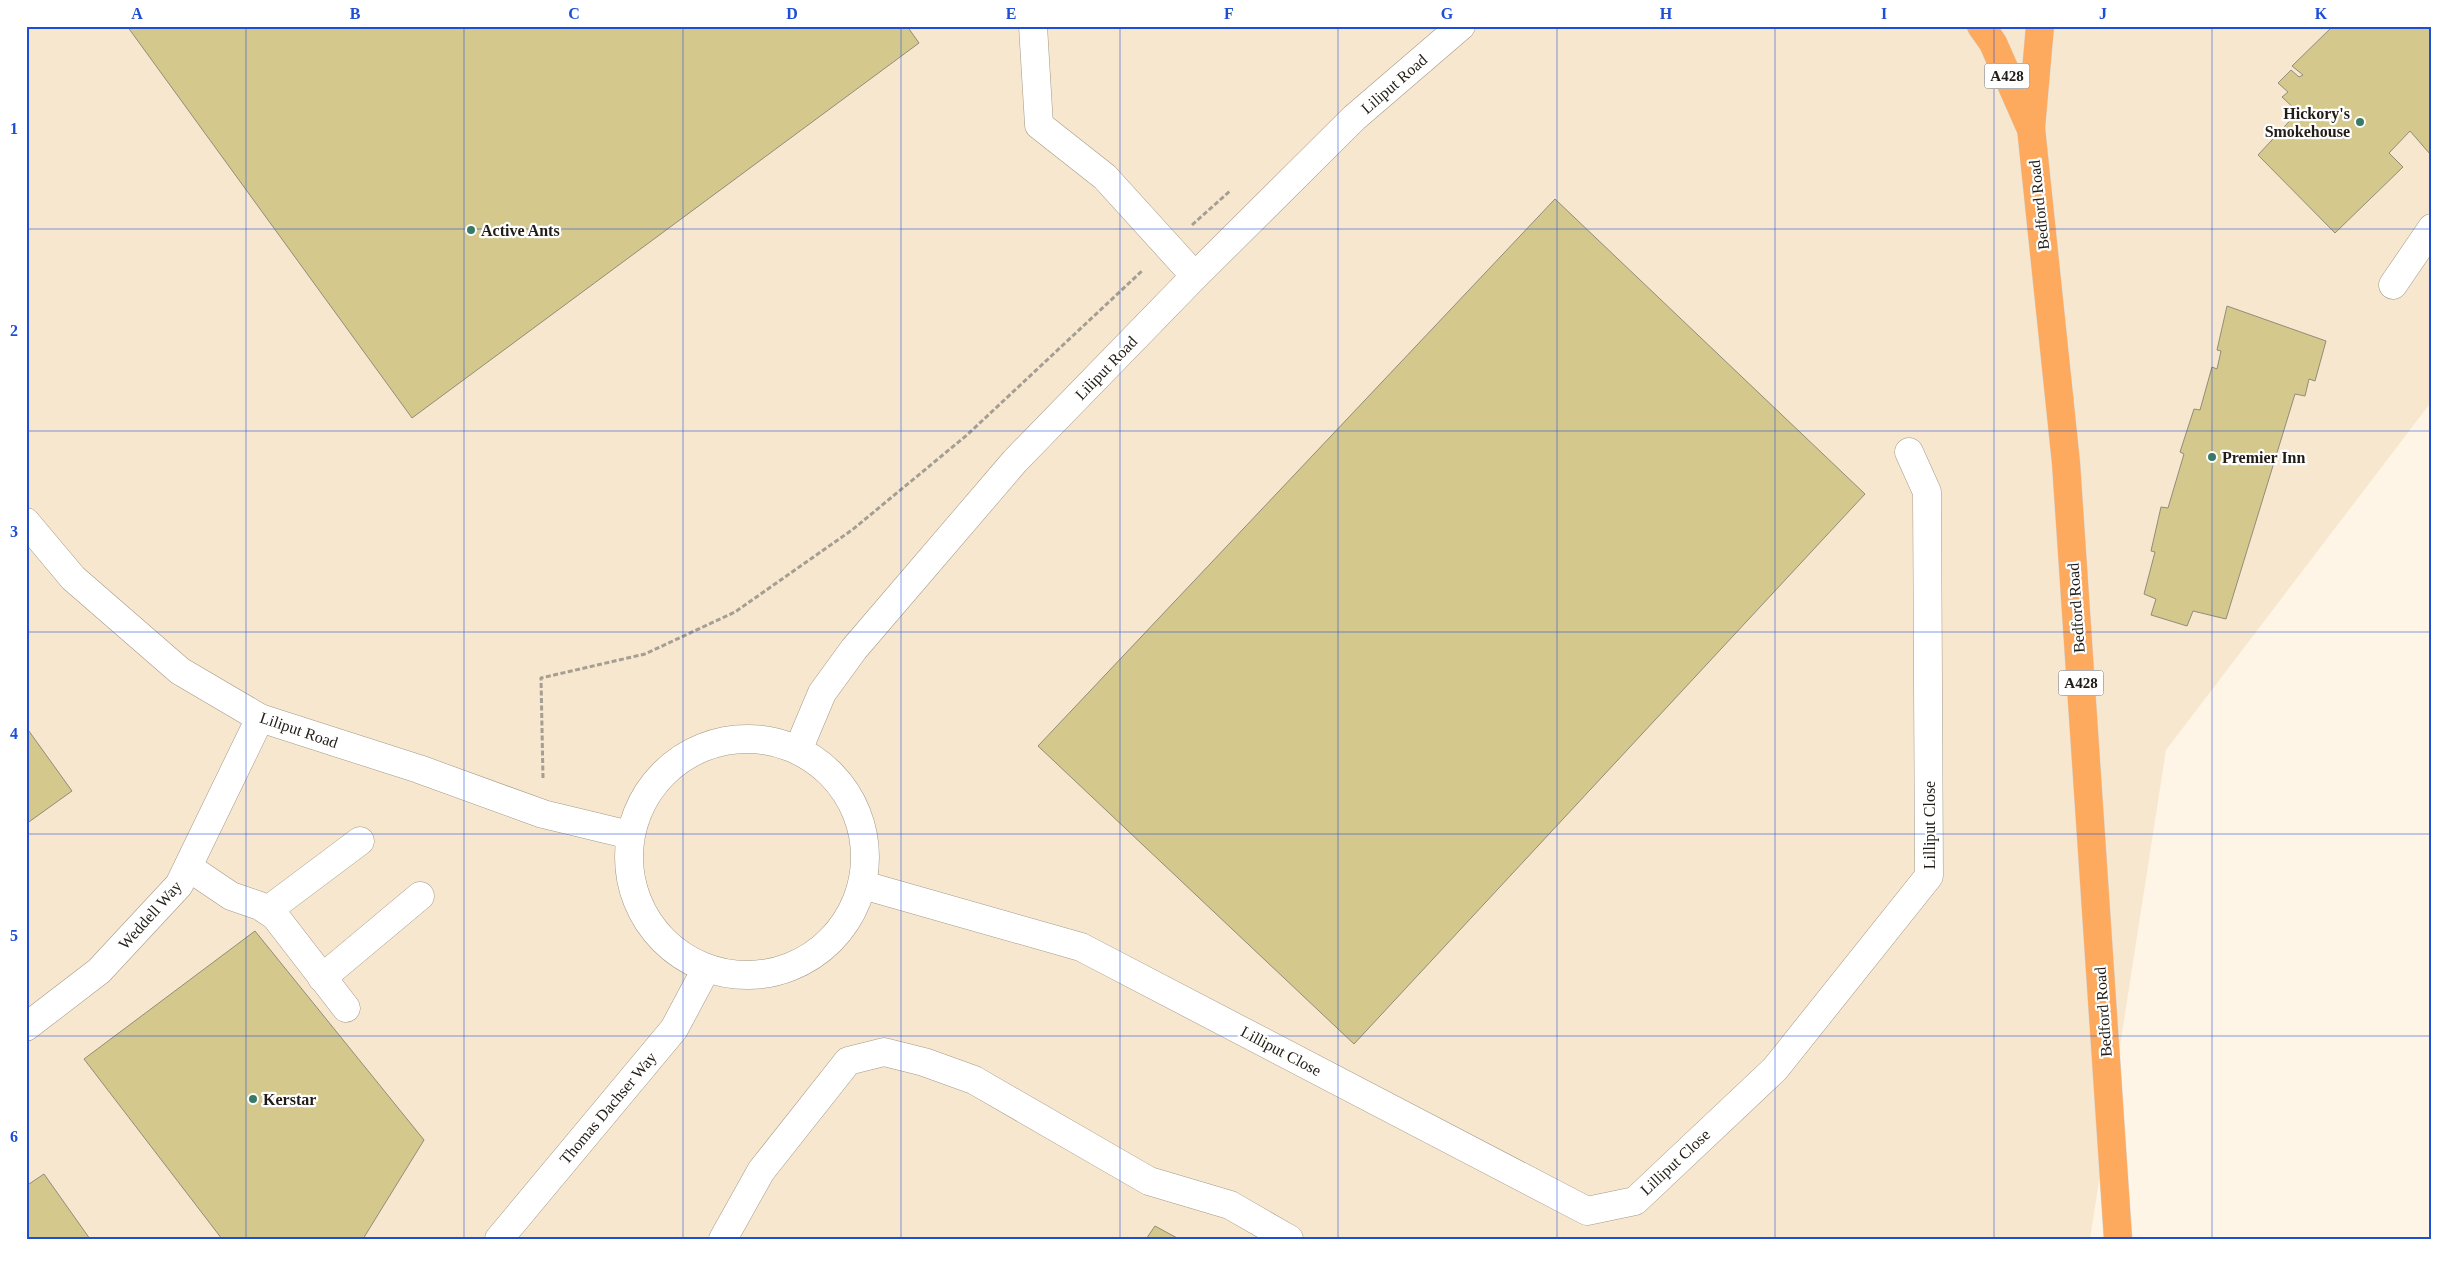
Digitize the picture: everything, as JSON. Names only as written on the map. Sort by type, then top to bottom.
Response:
[{"type":"highway","name":"Bedford Road","points":[[1981,26],[1993,43],[2031,128]]},
{"type":"highway","name":"Bedford Road","points":[[2040,26],[2031,128],[2066,463],[2118,1239]]},
{"type":"street","points":[[1033,26],[1039,125],[1105,177],[1176,255]]},
{"type":"street","name":"Liliput Road","points":[[798,750],[822,693],[854,649],[1016,461],[1194,277],[1354,118],[1460,26]]},
{"type":"street","points":[[2393,285],[2432,228]]},
{"type":"street","name":"Lilliput Close","points":[[863,885],[1081,947],[1587,1211],[1634,1200],[1775,1069],[1929,876],[1927,492],[1909,452]]},
{"type":"street","name":"Liliput Road","points":[[26,522],[73,578],[180,671],[260,718],[419,769],[543,814],[630,835]]},
{"type":"street","name":"Weddell Way","points":[[26,1027],[99,971],[180,885],[260,718]]},
{"type":"street","points":[[764,739],[798,750],[829,771],[851,800],[864,835],[863,885],[855,908],[835,937],[808,960],[776,973],[740,976],[706,969],[677,953],[653,930],[636,901],[629,868],[630,835],[642,801],[664,772],[693,751],[727,740],[764,739]]},
{"type":"street","points":[[268,910],[360,842]]},
{"type":"street","points":[[188,867],[231,896],[268,910],[275,916],[346,1008]]},
{"type":"street","points":[[322,978],[420,896]]},
{"type":"street","name":"Thomas Dachser Way","points":[[499,1239],[674,1029],[706,969]]},
{"type":"street","points":[[723,1239],[761,1171],[848,1061],[884,1052],[924,1062],[974,1080],[1149,1181],[1230,1205],[1289,1239]]},
{"type":"path","points":[[543,814],[541,678],[645,654],[735,612],[852,530],[967,435],[1176,255],[1235,186]]},
{"type":"shaded area","points":[[26,26],[2432,26],[2432,401],[2166,750],[2090,1239],[26,1239]]},
{"type":"building","name":"Active Ants","points":[[127,26],[907,26],[919,43],[412,418]]},
{"type":"building","name":"Hickory's Smokehouse","points":[[2333,26],[2432,26],[2432,93],[2429,96],[2432,99],[2432,152],[2430,154],[2410,131],[2389,153],[2403,167],[2335,233],[2258,155],[2298,112],[2282,97],[2288,92],[2278,83],[2291,70],[2299,77],[2303,75],[2292,66]]},
{"type":"building","points":[[1555,199],[1865,494],[1354,1044],[1038,746]]},
{"type":"building","points":[[2227,306],[2326,341],[2315,381],[2309,379],[2305,396],[2295,394],[2226,619],[2193,611],[2187,626],[2151,615],[2156,599],[2144,594],[2155,552],[2151,551],[2161,507],[2168,508],[2184,454],[2180,452],[2194,409],[2200,410],[2212,367],[2217,369],[2221,351],[2217,350]]},
{"type":"building","points":[[26,727],[72,791],[26,824]]},
{"type":"building","name":"Kerstar","points":[[255,931],[424,1140],[363,1239],[222,1239],[84,1059]]},
{"type":"building","points":[[44,1174],[90,1239],[26,1239],[26,1186]]},
{"type":"building","points":[[1155,1226],[1179,1239],[1146,1239]]},
{"type":"place","name":"Hickory's Smokehouse","points":[[2360,122]]},
{"type":"place","name":"Active Ants","points":[[471,230]]},
{"type":"place","name":"Premier Inn","points":[[2212,457]]},
{"type":"place","name":"Kerstar","points":[[253,1099]]}]
